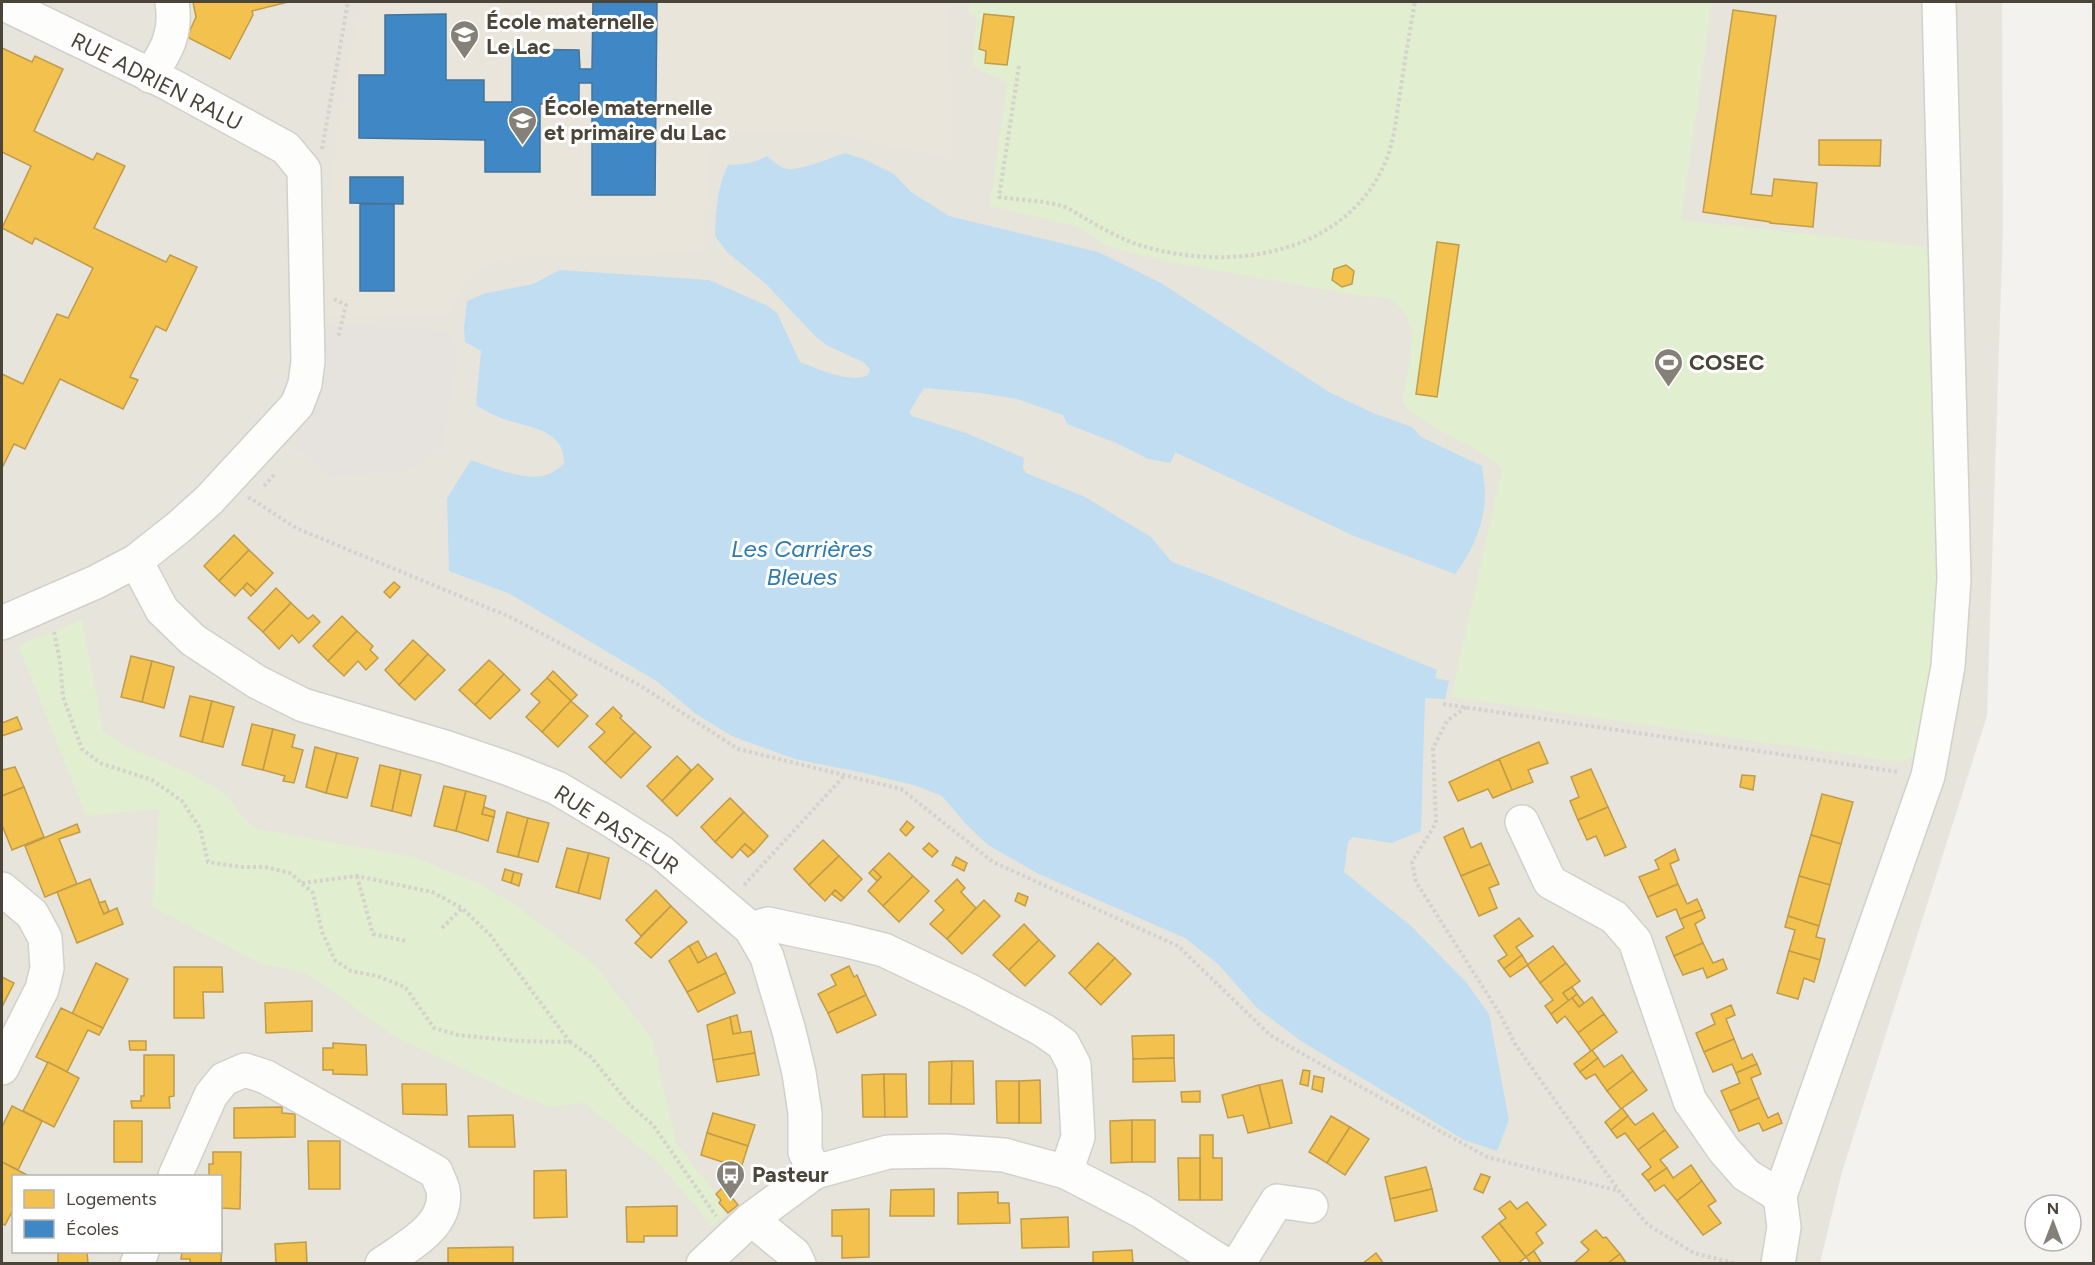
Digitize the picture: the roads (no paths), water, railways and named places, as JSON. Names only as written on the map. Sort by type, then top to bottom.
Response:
[{"type":"street","points":[[150,76],[165,54],[174,25],[172,2]]},
{"type":"street","points":[[1778,1263],[1784,1227],[1780,1196],[1928,776],[1948,666],[1954,579],[1939,2]]},
{"type":"street","name":"RUE ADRIEN RALU","points":[[2,3],[150,76],[286,148],[304,170],[308,361],[305,384],[297,405],[209,500],[136,561]]},
{"type":"street","points":[[2,623],[70,594],[136,561]]},
{"type":"street","name":"RUE PASTEUR","points":[[136,561],[162,610],[192,640],[257,682],[303,705],[467,755],[557,788],[661,852],[751,929],[766,957],[789,1030],[805,1113],[805,1152],[815,1172]]},
{"type":"street","points":[[1522,822],[1550,882],[1614,917],[1635,940],[1690,1101],[1724,1150],[1746,1175],[1780,1196]]},
{"type":"street","points":[[2,889],[32,914],[45,938],[47,968],[42,989],[2,1068]]},
{"type":"street","points":[[751,929],[768,924],[848,940],[884,951],[972,992],[1043,1030],[1063,1044],[1074,1065],[1078,1137],[1066,1172]]},
{"type":"street","points":[[175,1175],[211,1095],[224,1079],[245,1070],[266,1077],[436,1172],[443,1191],[442,1208],[430,1229],[382,1263]]},
{"type":"street","points":[[703,1263],[752,1219],[815,1172],[888,1152],[944,1151],[1004,1155],[1066,1172],[1142,1210],[1224,1263]]},
{"type":"street","points":[[1238,1263],[1277,1201],[1311,1206]]},
{"type":"street","points":[[752,1219],[794,1254],[799,1263]]},
{"type":"water","name":"Les Carrières Bleues","points":[[845,153],[864,159],[894,174],[911,192],[949,216],[1098,252],[1161,283],[1329,392],[1373,413],[1412,427],[1421,437],[1482,466],[1485,495],[1483,516],[1472,547],[1455,574],[1354,536],[1179,454],[1175,453],[1170,463],[1148,459],[1116,443],[1067,424],[1063,415],[1017,399],[924,388],[909,412],[912,416],[966,433],[1024,458],[1023,468],[1026,473],[1085,497],[1151,537],[1172,562],[1437,670],[1435,678],[1449,681],[1445,699],[1425,698],[1421,831],[1392,843],[1353,837],[1348,842],[1344,872],[1411,926],[1466,982],[1489,1014],[1509,1120],[1497,1151],[1464,1140],[1301,1041],[1257,1008],[1218,964],[1185,938],[1039,874],[988,845],[942,796],[914,785],[795,759],[732,736],[696,714],[658,682],[510,594],[449,571],[447,498],[471,460],[507,472],[535,477],[549,474],[564,464],[563,453],[553,437],[536,428],[498,417],[476,405],[481,351],[465,342],[467,301],[483,294],[533,284],[560,270],[709,280],[768,306],[777,313],[800,362],[843,377],[868,375],[870,369],[863,362],[828,346],[817,338],[766,284],[727,252],[715,236],[719,191],[728,165],[748,163],[767,156],[782,167],[794,169]]},
{"type":"place","name":"École maternelle Le Lac","points":[[465,60]]},
{"type":"place","name":"École maternelle et primaire du Lac","points":[[523,146]]},
{"type":"place","name":"COSEC","points":[[1668,388]]},
{"type":"place","name":"Pasteur","points":[[731,1200]]}]
